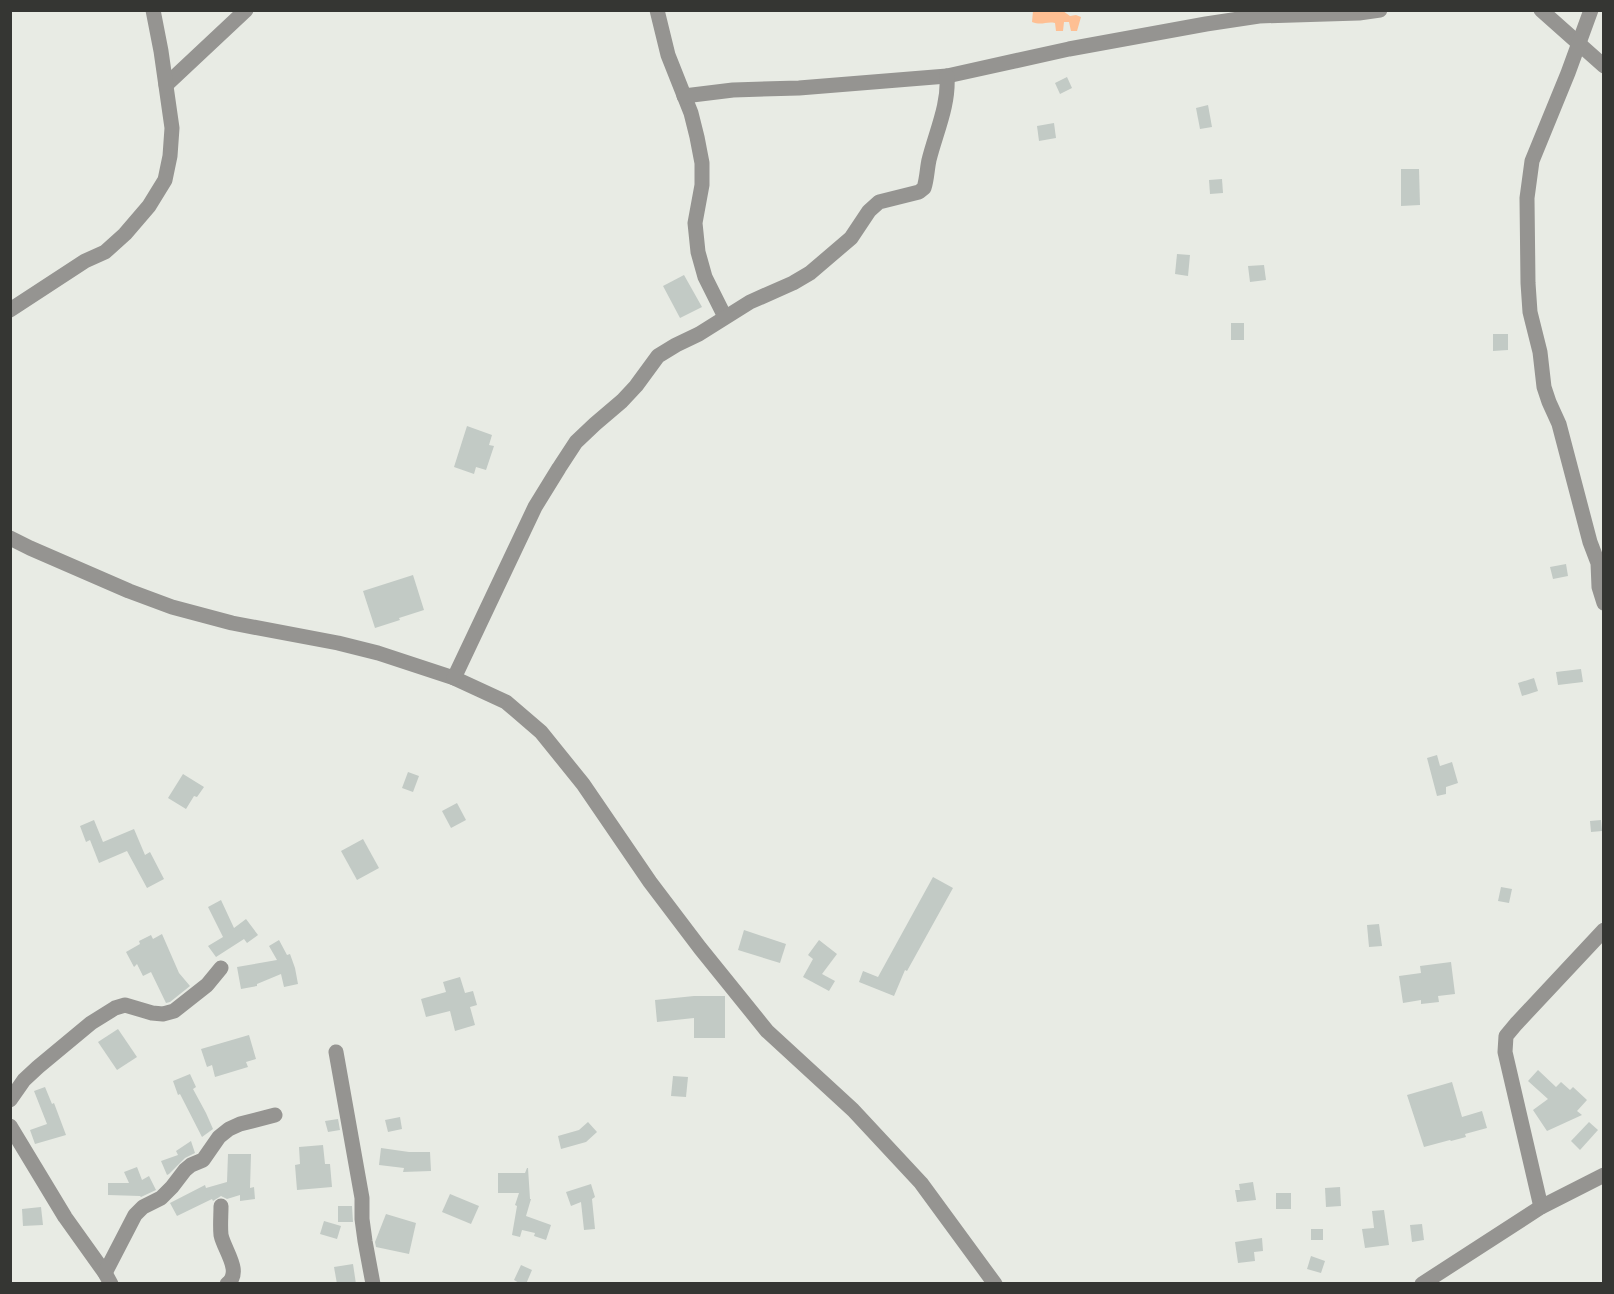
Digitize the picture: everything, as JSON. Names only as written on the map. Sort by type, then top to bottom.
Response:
[{"type":"street","points":[[10,310],[76,266],[105,252],[125,234],[149,206],[165,180],[172,128],[153,10]]},
{"type":"street","points":[[166,85],[246,10]]},
{"type":"street","points":[[657,10],[668,55],[698,137],[702,163],[702,185],[695,223],[698,252],[705,277],[725,317]]},
{"type":"street","points":[[684,96],[742,89],[799,88],[947,76],[1069,49],[1206,24],[1259,16],[1359,14],[1380,10]]},
{"type":"street","points":[[1540,10],[1604,66]]},
{"type":"street","points":[[1591,10],[1532,160],[1527,198],[1528,283],[1530,312],[1540,352],[1544,387],[1558,424],[1590,542],[1598,563],[1599,588],[1604,603]]},
{"type":"street","points":[[454,678],[535,507],[576,442],[622,401],[658,356],[750,302],[810,273],[851,238],[869,211],[879,202],[919,192],[924,188],[930,157],[942,117],[947,76]]},
{"type":"street","points":[[10,538],[129,591],[172,607],[232,623],[378,653],[454,678],[506,702],[541,732],[583,784],[650,882],[767,1031],[853,1110],[921,1183],[995,1284]]},
{"type":"street","points":[[1541,1207],[1506,1052],[1506,1036],[1604,930]]},
{"type":"street","points":[[10,1100],[24,1080],[91,1023],[124,1005],[152,1013],[163,1014],[174,1011],[207,985],[221,968]]},
{"type":"street","points":[[336,1052],[362,1198],[362,1219],[373,1284]]},
{"type":"street","points":[[108,1278],[135,1215],[143,1207],[161,1198],[185,1170],[203,1160],[219,1137],[229,1129],[275,1115]]},
{"type":"street","points":[[10,1126],[65,1218],[108,1278]]},
{"type":"street","points":[[1422,1284],[1541,1207],[1604,1175]]},
{"type":"street","points":[[221,1206],[221,1233],[234,1274],[227,1284]]},
{"type":"shaded area","points":[[1033,11],[1063,11],[1070,16],[1081,17],[1077,31],[1071,31],[1069,22],[1064,22],[1063,31],[1056,31],[1055,23],[1032,22]]},
{"type":"building","points":[[1067,77],[1072,88],[1060,94],[1055,83]]},
{"type":"building","points":[[1208,105],[1212,127],[1200,129],[1196,108]]},
{"type":"building","points":[[1054,123],[1056,138],[1039,141],[1037,126]]},
{"type":"building","points":[[1401,169],[1419,169],[1420,205],[1401,206]]},
{"type":"building","points":[[1222,179],[1223,193],[1210,194],[1209,180]]},
{"type":"building","points":[[1177,254],[1190,255],[1188,276],[1175,274]]},
{"type":"building","points":[[1264,265],[1266,280],[1250,282],[1248,266]]},
{"type":"building","points":[[684,275],[702,307],[680,318],[663,286]]},
{"type":"building","points":[[1231,323],[1244,323],[1244,340],[1231,340]]},
{"type":"building","points":[[1493,334],[1508,334],[1508,350],[1493,351]]},
{"type":"building","points":[[467,426],[492,435],[489,445],[494,446],[486,470],[476,467],[474,474],[454,467]]},
{"type":"building","points":[[1566,564],[1568,576],[1553,579],[1550,567]]},
{"type":"building","points":[[413,575],[424,610],[375,628],[363,591]]},
{"type":"building","points":[[1581,669],[1583,682],[1558,685],[1556,672]]},
{"type":"building","points":[[1534,678],[1538,691],[1522,696],[1518,683]]},
{"type":"building","points":[[1437,755],[1440,766],[1452,762],[1458,783],[1446,787],[1446,794],[1437,796],[1427,758]]},
{"type":"building","points":[[408,772],[419,776],[413,792],[402,788]]},
{"type":"building","points":[[183,774],[204,787],[197,797],[194,796],[186,809],[168,798]]},
{"type":"building","points":[[457,803],[466,820],[451,828],[442,811]]},
{"type":"building","points":[[94,820],[103,842],[134,829],[145,855],[150,852],[164,879],[147,888],[127,851],[99,863],[90,840],[86,842],[80,826]]},
{"type":"building","points":[[1601,820],[1602,831],[1591,832],[1590,821]]},
{"type":"building","points":[[363,839],[379,868],[357,880],[341,851]]},
{"type":"building","points":[[933,877],[953,888],[907,971],[905,970],[894,996],[859,982],[863,971],[878,977]]},
{"type":"building","points":[[1501,887],[1512,889],[1509,903],[1498,901]]},
{"type":"building","points":[[221,900],[234,928],[246,919],[258,935],[247,943],[244,939],[216,957],[208,946],[223,937],[208,907]]},
{"type":"building","points":[[1379,924],[1382,946],[1369,947],[1367,925]]},
{"type":"building","points":[[744,930],[786,944],[780,963],[738,950]]},
{"type":"building","points":[[162,934],[179,973],[190,986],[166,1003],[151,972],[143,976],[137,964],[134,967],[126,952],[151,935],[153,939]]},
{"type":"building","points":[[279,940],[287,955],[290,954],[298,984],[284,987],[281,974],[257,986],[241,989],[237,967],[277,960],[269,946]]},
{"type":"building","points":[[819,940],[837,954],[822,974],[835,981],[829,991],[803,977],[813,959],[808,955]]},
{"type":"building","points":[[1451,962],[1455,994],[1438,996],[1439,1002],[1421,1004],[1421,1000],[1403,1003],[1399,976],[1421,973],[1420,966]]},
{"type":"building","points":[[460,977],[465,993],[473,991],[477,1005],[470,1007],[475,1025],[455,1031],[450,1011],[426,1017],[421,999],[446,992],[443,982]]},
{"type":"building","points":[[725,996],[725,1038],[694,1038],[694,1018],[657,1022],[655,1000]]},
{"type":"building","points":[[118,1029],[137,1057],[117,1070],[98,1042]]},
{"type":"building","points":[[249,1035],[256,1059],[246,1062],[248,1067],[215,1077],[212,1065],[207,1067],[201,1049]]},
{"type":"building","points":[[1538,1070],[1556,1087],[1561,1082],[1570,1090],[1573,1087],[1587,1100],[1577,1111],[1582,1115],[1547,1131],[1533,1110],[1548,1099],[1528,1081]]},
{"type":"building","points":[[190,1074],[196,1087],[193,1089],[213,1129],[202,1137],[180,1094],[178,1095],[173,1081]]},
{"type":"building","points":[[673,1076],[688,1077],[686,1097],[671,1096]]},
{"type":"building","points":[[1452,1082],[1462,1117],[1482,1111],[1487,1128],[1465,1134],[1466,1137],[1424,1147],[1407,1095]]},
{"type":"building","points":[[45,1087],[52,1104],[54,1103],[66,1135],[35,1144],[30,1130],[47,1124],[34,1091]]},
{"type":"building","points":[[400,1117],[402,1129],[388,1132],[385,1120]]},
{"type":"building","points":[[338,1119],[340,1130],[328,1132],[325,1121]]},
{"type":"building","points":[[588,1122],[597,1132],[586,1142],[561,1149],[558,1136],[579,1130]]},
{"type":"building","points":[[1589,1122],[1598,1130],[1580,1150],[1571,1141]]},
{"type":"building","points":[[191,1141],[195,1153],[185,1158],[167,1175],[161,1161],[178,1155],[176,1151]]},
{"type":"building","points":[[323,1145],[325,1164],[330,1164],[332,1187],[297,1190],[295,1165],[300,1164],[299,1147]]},
{"type":"building","points":[[381,1148],[430,1152],[431,1171],[403,1172],[404,1168],[379,1165]]},
{"type":"building","points":[[228,1154],[251,1154],[250,1188],[254,1187],[255,1199],[240,1201],[240,1195],[227,1199],[221,1196],[177,1216],[170,1203],[205,1185],[206,1188],[227,1182]]},
{"type":"building","points":[[137,1167],[142,1180],[149,1176],[156,1190],[141,1197],[108,1195],[108,1183],[129,1183],[124,1172]]},
{"type":"building","points":[[527,1168],[531,1199],[526,1216],[551,1225],[546,1240],[534,1236],[535,1233],[522,1230],[520,1237],[512,1235],[517,1206],[515,1205],[519,1193],[498,1193],[498,1173],[525,1173]]},
{"type":"building","points":[[1253,1182],[1256,1200],[1237,1202],[1235,1190],[1240,1190],[1239,1184]]},
{"type":"building","points":[[591,1184],[595,1197],[592,1199],[595,1229],[584,1230],[581,1202],[571,1206],[566,1192]]},
{"type":"building","points":[[1340,1187],[1341,1206],[1326,1207],[1325,1188]]},
{"type":"building","points":[[1276,1193],[1291,1193],[1291,1209],[1276,1209]]},
{"type":"building","points":[[450,1194],[479,1206],[471,1224],[442,1212]]},
{"type":"building","points":[[338,1206],[352,1206],[353,1222],[338,1222]]},
{"type":"building","points":[[41,1207],[43,1225],[23,1226],[22,1209]]},
{"type":"building","points":[[1384,1210],[1389,1245],[1365,1248],[1362,1229],[1374,1228],[1372,1211]]},
{"type":"building","points":[[386,1214],[416,1223],[409,1254],[376,1247],[375,1242]]},
{"type":"building","points":[[324,1221],[341,1226],[337,1239],[320,1234]]},
{"type":"building","points":[[1422,1224],[1424,1240],[1412,1242],[1410,1225]]},
{"type":"building","points":[[1311,1229],[1323,1229],[1323,1240],[1311,1240]]},
{"type":"building","points":[[1262,1238],[1263,1251],[1254,1252],[1255,1261],[1238,1263],[1235,1242]]},
{"type":"building","points":[[1311,1256],[1325,1261],[1321,1273],[1307,1269]]},
{"type":"building","points":[[353,1264],[356,1284],[337,1284],[334,1267]]},
{"type":"building","points":[[521,1265],[532,1270],[526,1284],[514,1280]]}]
